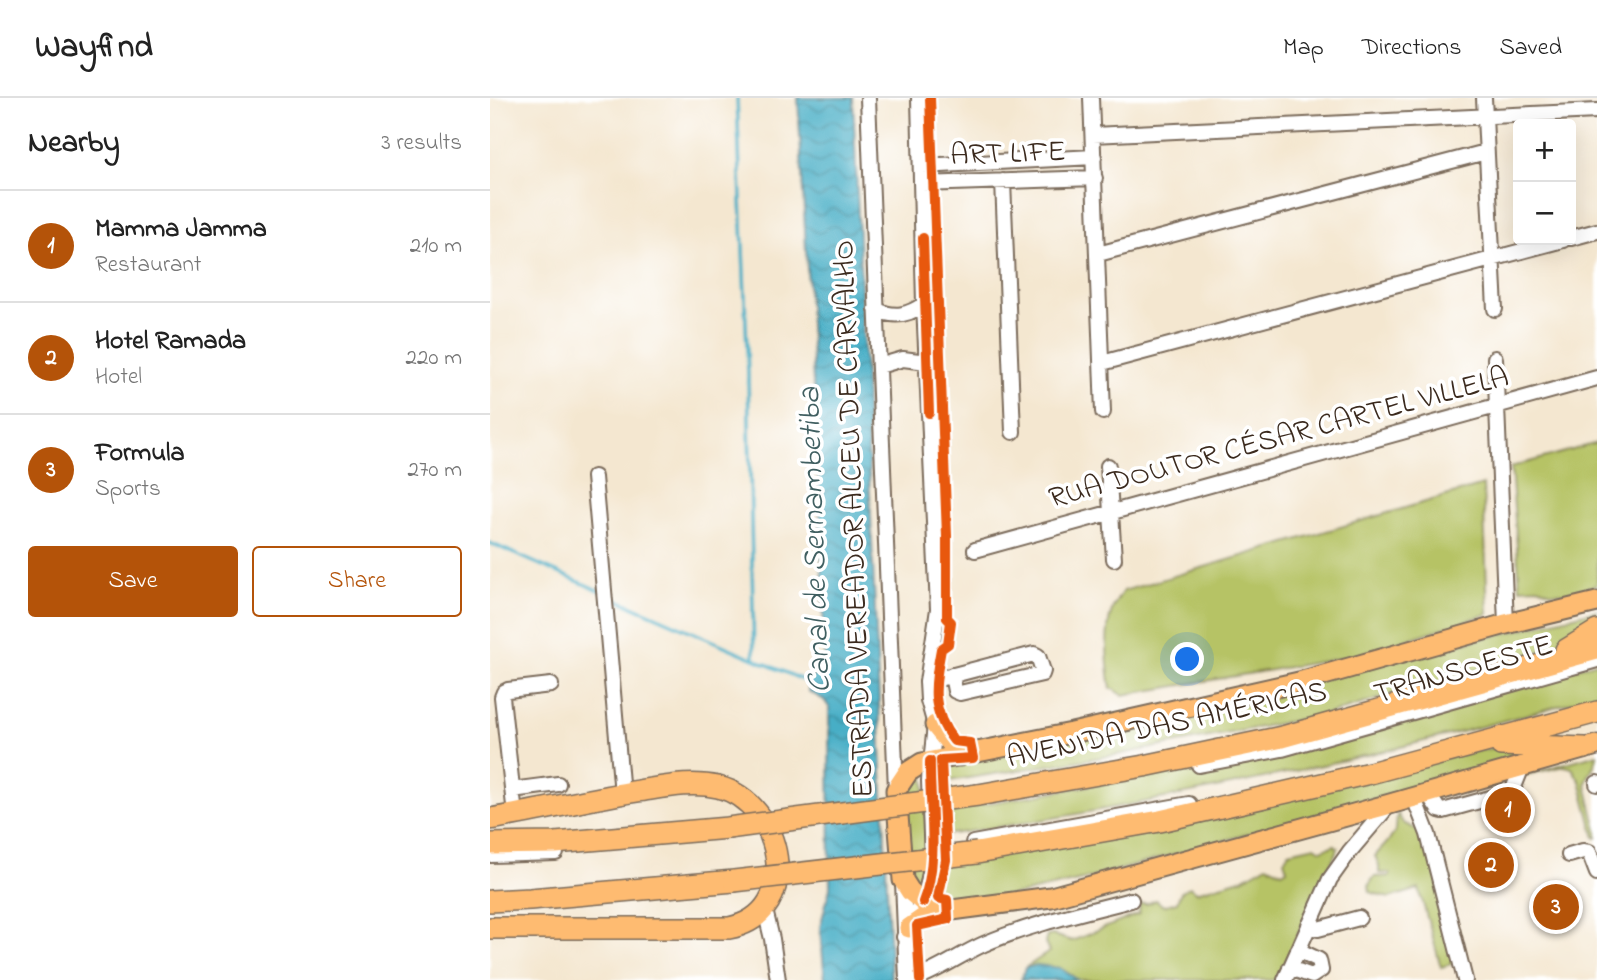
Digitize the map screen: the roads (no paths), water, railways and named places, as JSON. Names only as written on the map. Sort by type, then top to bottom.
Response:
[{"type":"highway","points":[[1533,666],[1597,631]]},
{"type":"highway","name":"AVENIDA DAS AMÉRICAS","points":[[490,844],[555,843],[728,832],[976,800],[1282,737],[1597,649]]},
{"type":"highway","points":[[490,901],[734,878],[975,848],[1160,821],[1370,773],[1597,712]]},
{"type":"highway","points":[[1482,744],[1591,747]]},
{"type":"highway","points":[[490,819],[622,794],[685,784],[702,784],[722,788],[753,808],[773,842],[777,862],[777,883],[765,910],[749,922],[729,928],[490,928]]},
{"type":"main road","name":"AVENIDA DAS AMÉRICAS","points":[[896,790],[908,772],[930,761],[1148,717],[1299,682],[1597,602]]},
{"type":"main road","points":[[935,725],[960,756]]},
{"type":"main road","points":[[906,932],[926,916],[1051,897],[1591,747]]},
{"type":"main road","name":"ESTRADA VEREADOR ALCEU DE CARVALHO","points":[[896,790],[903,880]]},
{"type":"main road","points":[[903,880],[910,891],[923,902],[952,910]]},
{"type":"street","name":"ESTRADA VEREADOR ALCEU DE CARVALHO","points":[[867,98],[896,790]]},
{"type":"street","points":[[906,932],[923,902],[932,862],[930,761],[935,725],[928,700],[927,682],[938,609],[919,98]]},
{"type":"street","points":[[1091,98],[1103,412]]},
{"type":"street","points":[[1483,98],[1495,309]]},
{"type":"street","points":[[1093,135],[1597,111]]},
{"type":"street","points":[[1098,254],[1486,152]]},
{"type":"street","name":"ART LIFE","points":[[922,166],[1094,157]]},
{"type":"street","points":[[975,163],[975,182]]},
{"type":"street","name":"ART LIFE","points":[[922,184],[1095,178]]},
{"type":"street","points":[[1003,181],[1013,432]]},
{"type":"street","points":[[1576,237],[1597,231]]},
{"type":"street","points":[[1102,363],[1544,245]]},
{"type":"street","points":[[876,309],[890,315],[904,315],[925,304]]},
{"type":"street","points":[[1495,358],[1507,624]]},
{"type":"street","points":[[878,366],[902,359],[927,362]]},
{"type":"street","name":"RUA DOUTOR CÉSAR CARTEL VILLELA","points":[[975,550],[1597,378]]},
{"type":"street","points":[[1108,466],[1114,559]]},
{"type":"street","points":[[594,477],[622,794]]},
{"type":"street","points":[[927,682],[952,675],[1034,654],[1038,656],[1043,671],[1042,674],[960,694],[955,691],[952,675]]},
{"type":"street","name":"TRANSOESTE","points":[[976,800],[1282,749],[1597,660]]},
{"type":"street","points":[[515,815],[502,697],[504,692],[551,685]]},
{"type":"street","points":[[975,848],[1368,764],[1597,703]]},
{"type":"street","points":[[1421,796],[1441,811],[1513,792],[1522,767]]},
{"type":"street","points":[[512,790],[558,784]]},
{"type":"street","points":[[1455,786],[1459,807]]},
{"type":"street","points":[[1421,796],[1465,980]]},
{"type":"street","points":[[1298,950],[1319,960],[1321,970],[1318,974],[1287,974],[1309,925],[1339,865],[1390,804]]},
{"type":"street","points":[[490,855],[556,853],[728,832]]},
{"type":"street","points":[[1569,855],[1589,852],[1597,873]]},
{"type":"street","points":[[490,894],[734,878]]},
{"type":"street","name":"ESTRADA VEREADOR ALCEU DE CARVALHO","points":[[903,880],[909,980]]},
{"type":"street","points":[[909,980],[982,945],[1026,928],[1131,900]]},
{"type":"street","points":[[765,910],[778,980]]},
{"type":"street","points":[[1309,925],[1318,929],[1359,918]]},
{"type":"water","points":[[798,98],[853,98],[891,980],[825,980],[820,927],[830,888],[829,707],[824,700],[808,691],[810,677],[822,675],[825,668],[820,513]]},
{"type":"water","points":[[1038,965],[1060,968],[1078,980],[1021,980],[1025,968]]},
{"type":"waterway","points":[[737,98],[748,374],[754,659]]},
{"type":"waterway","points":[[490,543],[600,591]]},
{"type":"waterway","name":"Canal de Sernambetiba","points":[[607,595],[812,684]]},
{"type":"place","name":"Mamma Jamma","points":[[1508,810]]},
{"type":"place","name":"Hotel Ramada","points":[[1491,865]]},
{"type":"place","name":"Formula","points":[[1556,907]]}]
